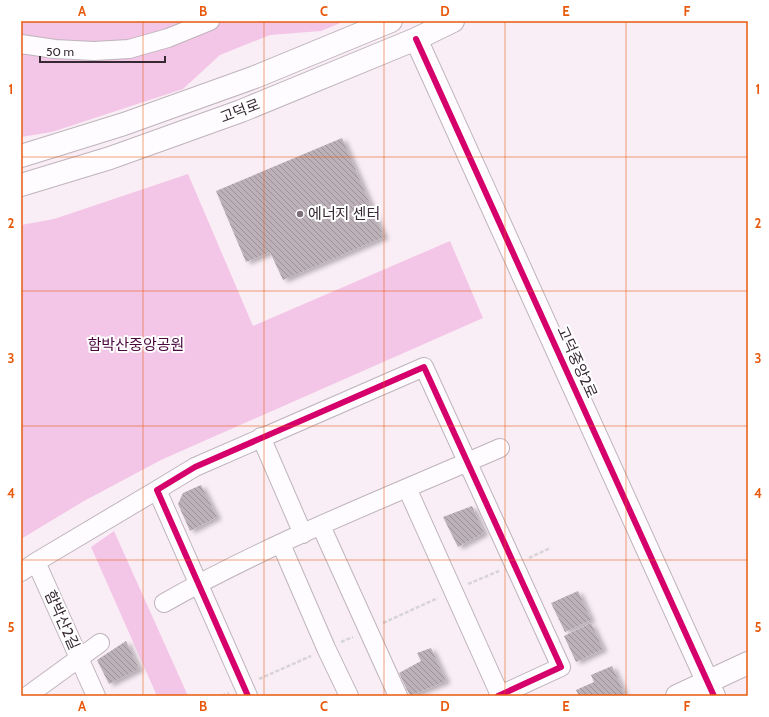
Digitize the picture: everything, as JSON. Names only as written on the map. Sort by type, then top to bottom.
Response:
[{"type":"street","points":[[21,44],[55,49],[94,51],[129,49],[168,38],[210,21]]},
{"type":"street","name":"고덕로","points":[[21,156],[124,124],[255,77],[391,21]]},
{"type":"street","name":"고덕로","points":[[21,185],[110,158],[241,111],[416,39],[453,21]]},
{"type":"street","name":"고덕중앙2로","points":[[416,39],[711,689]]},
{"type":"street","points":[[21,572],[195,467],[424,367],[561,666],[499,695],[407,488]]},
{"type":"street","points":[[262,437],[303,534]]},
{"type":"street","points":[[164,603],[199,583],[281,544],[500,448]]},
{"type":"street","points":[[158,490],[246,691]]},
{"type":"street","points":[[321,526],[398,696]]},
{"type":"street","points":[[281,544],[326,648],[349,696]]},
{"type":"street","name":"함박산2길","points":[[36,562],[96,696]]},
{"type":"street","points":[[27,696],[100,643]]},
{"type":"street","points":[[677,696],[711,689],[748,663]]},
{"type":"path","points":[[222,696],[246,691],[326,648],[550,548]]},
{"type":"green space","points":[[21,21],[345,21],[321,31],[270,35],[220,55],[183,89],[52,132],[21,137]]},
{"type":"green space","name":"함박산중앙공원","points":[[188,174],[253,326],[450,241],[483,318],[161,460],[84,501],[21,539],[21,225],[54,219]]},
{"type":"green space","points":[[114,531],[188,696],[157,696],[91,547]]},
{"type":"building","name":"에너지 센터","points":[[342,138],[384,237],[283,280],[270,252],[246,262],[216,191]]},
{"type":"building","points":[[201,485],[217,517],[190,531],[178,504],[183,493]]},
{"type":"building","points":[[472,506],[484,533],[458,547],[443,517]]},
{"type":"building","points":[[578,591],[591,620],[565,632],[551,603]]},
{"type":"building","points":[[591,623],[603,649],[576,662],[564,636]]},
{"type":"building","points":[[126,641],[139,669],[109,684],[97,660]]},
{"type":"building","points":[[431,648],[446,681],[410,696],[399,673],[421,661],[417,653]]},
{"type":"building","points":[[612,666],[625,695],[579,696],[576,690],[594,682],[591,675]]},
{"type":"cycle path","points":[[416,39],[714,696]]},
{"type":"cycle path","points":[[248,696],[157,490],[195,467],[424,367],[561,667],[498,696]]},
{"type":"place","name":"에너지 센터","points":[[300,214]]}]
